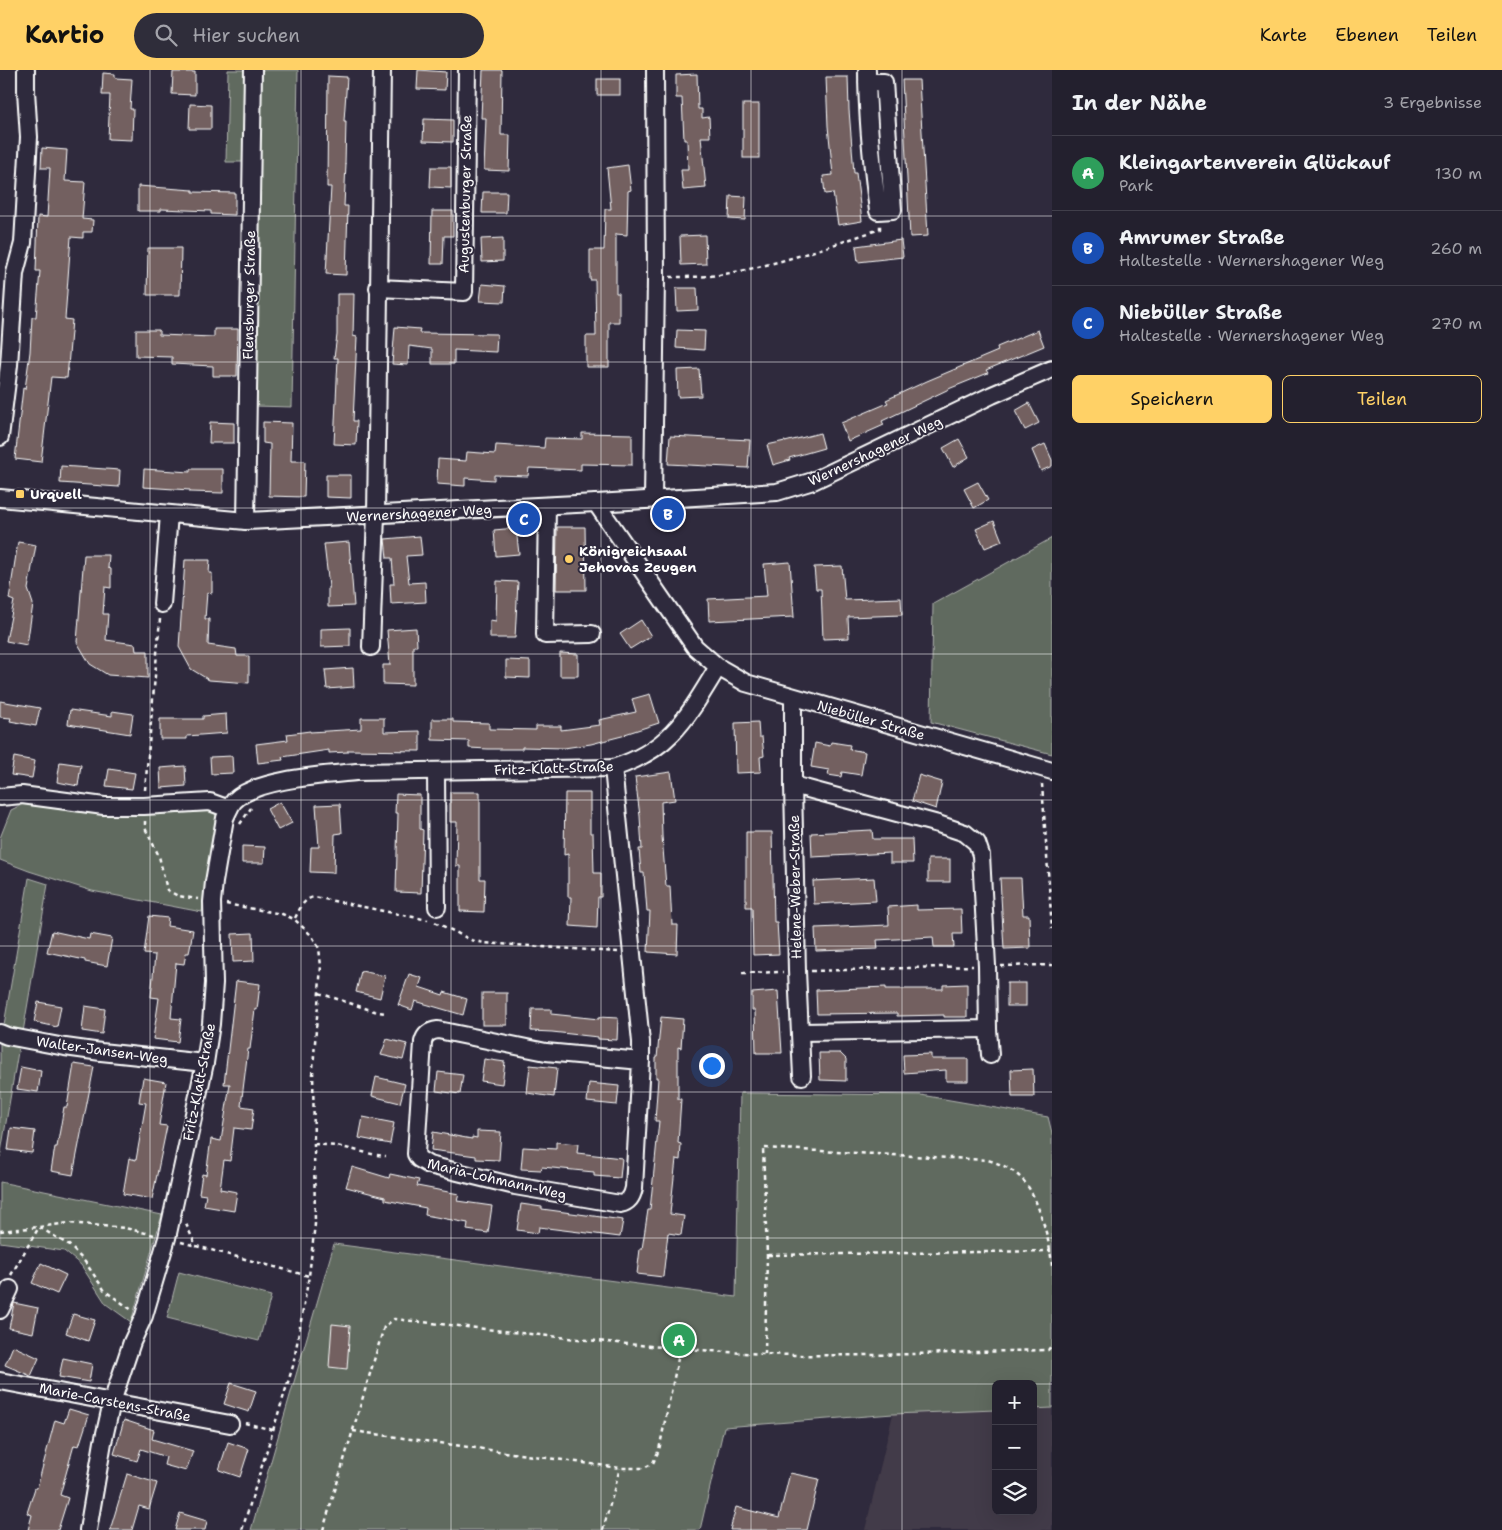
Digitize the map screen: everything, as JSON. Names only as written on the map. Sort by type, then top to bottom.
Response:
[{"type":"street","points":[[0,437],[9,366],[15,273],[22,243],[29,137],[26,70]]},
{"type":"street","name":"Flensburger Straße","points":[[246,521],[253,70]]},
{"type":"street","points":[[371,647],[376,515],[382,70]]},
{"type":"street","name":"Augustenburger Straße","points":[[378,288],[464,292],[467,70]]},
{"type":"street","points":[[653,499],[656,278],[655,70]]},
{"type":"street","points":[[867,76],[884,82],[893,210],[878,211]]},
{"type":"street","name":"Wernershagener Weg","points":[[0,498],[246,521],[596,504],[777,492],[814,480],[992,395],[1052,369]]},
{"type":"street","name":"Niebüller Straße","points":[[596,504],[695,647],[718,668],[746,683],[793,698],[1046,770]]},
{"type":"street","points":[[547,506],[545,635],[592,634]]},
{"type":"street","points":[[162,604],[170,514]]},
{"type":"street","name":"Fritz-Klatt-Straße","points":[[88,1530],[112,1402],[132,1342],[144,1316],[167,1238],[205,1063],[211,1024],[221,901],[214,882],[225,818],[234,801],[254,789],[301,778],[356,772],[613,768],[643,757],[678,729],[718,668]]},
{"type":"street","name":"Helene-Weber-Straße","points":[[793,698],[797,971],[802,1076]]},
{"type":"street","name":"Maria-Lohmann-Weg","points":[[613,768],[641,1062],[634,1188],[631,1198],[626,1202],[611,1202],[515,1186],[429,1165],[419,1159],[416,1154],[423,1042],[426,1035],[433,1031],[438,1030],[546,1052],[641,1062]]},
{"type":"street","points":[[436,772],[437,907]]},
{"type":"street","points":[[793,784],[938,824],[965,833],[977,843],[981,855],[990,1055]]},
{"type":"street","points":[[0,797],[22,795],[96,805],[144,806],[210,802],[229,809]]},
{"type":"street","points":[[801,1032],[988,1029]]},
{"type":"street","name":"Walter-Jansen-Weg","points":[[0,1033],[65,1047],[205,1063]]},
{"type":"street","points":[[0,1310],[10,1289]]},
{"type":"street","name":"Marie-Carstens-Straße","points":[[0,1381],[230,1424]]},
{"type":"path","points":[[656,278],[717,275],[759,267],[815,251],[880,229],[878,211]]},
{"type":"path","points":[[162,604],[144,806],[145,828],[159,856],[167,890],[178,896],[221,901],[282,914],[294,919],[312,936],[319,948],[322,966],[313,1068],[315,1224],[309,1276],[293,1366],[242,1530]]},
{"type":"path","points":[[1046,770],[1052,929]]},
{"type":"path","points":[[240,825],[252,807]]},
{"type":"path","points":[[294,919],[303,903],[308,898],[314,897],[433,921],[471,940],[484,943],[632,953]]},
{"type":"path","points":[[742,973],[1052,965]]},
{"type":"path","points":[[319,993],[377,1012],[386,1013]]},
{"type":"path","points":[[314,1144],[337,1146],[386,1156]]},
{"type":"path","points":[[766,1354],[767,1255],[763,1148],[988,1160],[1005,1165],[1028,1185],[1036,1200],[1051,1250],[1052,1267]]},
{"type":"path","points":[[186,1222],[196,1246]]},
{"type":"path","points":[[0,1231],[69,1223],[125,1228],[309,1276]]},
{"type":"path","points":[[10,1289],[9,1278],[39,1227]]},
{"type":"path","points":[[39,1227],[69,1246],[85,1262],[105,1291],[129,1309],[144,1316]]},
{"type":"path","points":[[767,1255],[1051,1250]]},
{"type":"path","points":[[323,1530],[384,1327],[394,1319],[680,1349],[766,1354],[826,1356],[1048,1350],[1052,1345]]},
{"type":"path","points":[[353,1431],[620,1468],[644,1468],[653,1463],[659,1450],[680,1349]]},
{"type":"path","points":[[230,1424],[240,1422],[273,1430]]},
{"type":"path","points":[[604,1530],[620,1468]]},
{"type":"shaded area","points":[[228,70],[245,70],[244,162],[226,162]]},
{"type":"shaded area","points":[[261,70],[298,70],[292,407],[255,406]]},
{"type":"shaded area","points":[[1052,538],[1052,754],[931,722],[933,604]]},
{"type":"shaded area","points":[[27,802],[216,808],[219,811],[202,912],[92,891],[0,860],[0,838],[11,810]]},
{"type":"shaded area","points":[[29,878],[48,884],[23,1032],[4,1025]]},
{"type":"shaded area","points":[[0,1043],[19,1046],[0,1158]]},
{"type":"shaded area","points":[[740,1093],[921,1095],[1048,1117],[1052,1133],[1052,1408],[1037,1409],[1037,1380],[992,1380],[992,1410],[893,1414],[724,1427],[700,1530],[251,1530],[334,1244],[736,1297]]},
{"type":"shaded area","points":[[0,1182],[162,1215],[131,1322],[106,1304],[81,1265],[64,1251],[0,1242]]},
{"type":"shaded area","points":[[179,1272],[271,1296],[259,1341],[167,1318]]},
{"type":"shaded area","points":[[1052,1408],[1052,1530],[865,1530],[893,1414],[992,1410],[992,1515],[1037,1515],[1037,1409]]},
{"type":"building","points":[[418,70],[446,72],[445,90],[417,89]]},
{"type":"building","points":[[483,70],[502,70],[501,135],[510,135],[509,171],[484,170],[486,118],[481,118]]},
{"type":"building","points":[[173,72],[195,72],[195,95],[172,94]]},
{"type":"building","points":[[103,73],[115,74],[115,78],[132,79],[130,109],[133,109],[132,140],[108,139],[110,95],[102,95]]},
{"type":"building","points":[[697,74],[698,109],[702,109],[702,118],[709,117],[710,137],[701,137],[706,188],[683,190],[681,170],[688,170],[687,140],[684,140],[682,98],[676,98],[676,75]]},
{"type":"building","points":[[328,76],[347,77],[344,121],[346,121],[346,164],[344,206],[348,206],[346,275],[326,274],[331,187],[327,187]]},
{"type":"building","points":[[826,77],[848,77],[854,173],[856,173],[862,221],[838,225],[833,193],[825,194],[823,176],[833,175]]},
{"type":"building","points":[[597,79],[620,79],[620,95],[597,95]]},
{"type":"building","points":[[902,80],[919,80],[928,236],[910,237]]},
{"type":"building","points":[[190,104],[211,105],[211,129],[189,129]]},
{"type":"building","points":[[743,104],[759,104],[759,158],[743,158]]},
{"type":"building","points":[[424,119],[453,120],[453,142],[423,141]]},
{"type":"building","points":[[42,148],[67,150],[65,181],[85,182],[82,219],[93,220],[92,232],[83,232],[83,238],[71,237],[65,319],[72,320],[67,378],[51,377],[41,462],[15,459],[23,388],[25,389],[30,352],[32,317],[36,317],[40,271],[36,271],[38,216],[47,217],[50,168],[41,168]]},
{"type":"building","points":[[628,165],[631,190],[628,191],[627,235],[616,234],[616,293],[619,293],[619,322],[609,322],[609,367],[586,367],[586,336],[596,336],[595,280],[590,280],[590,250],[604,250],[605,209],[611,209],[607,168]]},
{"type":"building","points":[[431,167],[451,167],[451,188],[430,187]]},
{"type":"building","points":[[138,186],[193,190],[193,192],[235,193],[235,215],[211,214],[211,211],[161,209],[161,211],[138,211]]},
{"type":"building","points":[[483,192],[507,192],[506,213],[482,213]]},
{"type":"building","points":[[730,196],[746,197],[745,220],[729,219]]},
{"type":"building","points":[[432,211],[453,211],[453,236],[444,236],[443,264],[431,264]]},
{"type":"building","points":[[705,235],[706,264],[681,265],[680,236]]},
{"type":"building","points":[[503,238],[503,261],[482,262],[481,239]]},
{"type":"building","points":[[901,240],[903,257],[858,262],[856,246]]},
{"type":"building","points":[[148,248],[181,248],[180,295],[147,295]]},
{"type":"building","points":[[482,284],[505,286],[504,302],[480,301]]},
{"type":"building","points":[[676,288],[697,288],[698,310],[677,311]]},
{"type":"building","points":[[337,294],[354,294],[353,336],[357,337],[353,421],[357,421],[356,445],[334,444],[338,358],[334,358],[337,335]]},
{"type":"building","points":[[395,327],[420,329],[419,333],[497,334],[496,352],[454,350],[454,364],[432,364],[432,349],[409,346],[408,365],[392,364]]},
{"type":"building","points":[[214,329],[238,329],[237,376],[213,376],[213,366],[172,364],[172,357],[136,356],[136,330],[159,330],[159,335],[214,337]]},
{"type":"building","points":[[677,330],[705,331],[704,350],[676,348]]},
{"type":"building","points":[[1038,330],[1044,346],[986,370],[988,373],[951,388],[882,421],[884,425],[848,441],[841,423],[888,403],[886,400],[927,381],[998,351],[997,347]]},
{"type":"building","points":[[699,369],[701,396],[678,397],[677,370]]},
{"type":"building","points":[[1029,403],[1039,423],[1025,430],[1015,411]]},
{"type":"building","points":[[210,422],[234,423],[234,443],[209,443]]},
{"type":"building","points":[[263,422],[292,423],[291,461],[305,461],[304,497],[269,496],[270,444],[263,443]]},
{"type":"building","points":[[582,433],[632,434],[632,465],[581,464],[581,470],[529,468],[528,476],[494,475],[494,480],[465,478],[465,486],[437,484],[438,459],[466,461],[467,452],[495,454],[496,445],[544,448],[545,438],[582,439]]},
{"type":"building","points":[[820,433],[824,448],[789,458],[790,460],[773,465],[767,445]]},
{"type":"building","points":[[670,436],[750,440],[748,468],[668,464]]},
{"type":"building","points":[[959,439],[969,457],[953,467],[943,448]]},
{"type":"building","points":[[1045,444],[1052,460],[1052,466],[1041,471],[1032,450]]},
{"type":"building","points":[[61,466],[120,470],[119,487],[60,483]]},
{"type":"building","points":[[144,469],[190,472],[190,469],[223,469],[223,493],[143,487]]},
{"type":"building","points":[[326,475],[351,475],[351,498],[326,497]]},
{"type":"building","points":[[978,482],[988,500],[974,508],[964,489]]},
{"type":"building","points":[[994,521],[1002,541],[985,548],[976,529]]},
{"type":"building","name":"Königreichsaal Jehovas Zeugen","points":[[557,527],[585,527],[586,590],[556,590]]},
{"type":"building","points":[[516,528],[519,554],[496,556],[494,530]]},
{"type":"building","points":[[420,536],[422,555],[406,556],[409,583],[425,582],[426,602],[391,604],[390,584],[394,584],[392,558],[387,558],[385,539]]},
{"type":"building","points":[[18,542],[36,545],[28,589],[33,604],[27,645],[6,641],[14,601],[9,599]]},
{"type":"building","points":[[349,542],[354,606],[328,607],[329,587],[324,544]]},
{"type":"building","points":[[84,555],[109,555],[108,568],[111,569],[111,588],[105,587],[103,614],[108,614],[106,640],[135,644],[136,651],[148,651],[148,678],[108,675],[90,664],[77,642]]},
{"type":"building","points":[[185,560],[210,560],[209,573],[212,573],[212,593],[207,592],[205,619],[209,619],[208,645],[236,649],[237,656],[249,656],[249,683],[209,680],[191,669],[179,647]]},
{"type":"building","points":[[790,562],[794,617],[709,621],[708,599],[767,596],[764,564]]},
{"type":"building","points":[[842,566],[845,600],[901,598],[902,615],[848,617],[849,638],[823,639],[821,589],[816,589],[814,567]]},
{"type":"building","points":[[497,581],[518,582],[515,638],[490,638],[490,620],[496,621]]},
{"type":"building","points":[[641,620],[651,636],[630,649],[620,634]]},
{"type":"building","points":[[350,628],[350,646],[321,647],[321,629]]},
{"type":"building","points":[[416,628],[417,646],[413,646],[413,685],[383,684],[383,665],[390,665],[387,630]]},
{"type":"building","points":[[560,653],[578,654],[578,676],[560,676]]},
{"type":"building","points":[[506,660],[530,661],[530,678],[506,677]]},
{"type":"building","points":[[353,668],[354,687],[327,689],[325,670]]},
{"type":"building","points":[[650,694],[659,723],[626,735],[591,744],[564,748],[522,747],[522,749],[488,749],[469,748],[469,741],[432,740],[432,719],[453,719],[453,722],[489,723],[489,729],[536,730],[536,726],[561,726],[561,730],[600,725],[599,720],[636,712],[632,699]]},
{"type":"building","points":[[0,701],[40,708],[36,726],[10,721],[11,718],[0,717]]},
{"type":"building","points":[[70,710],[112,716],[112,711],[133,714],[130,734],[68,724]]},
{"type":"building","points":[[226,714],[227,733],[187,736],[187,739],[160,739],[160,719],[203,719],[203,716]]},
{"type":"building","points":[[361,718],[384,718],[384,732],[420,731],[420,751],[348,750],[348,752],[329,753],[329,750],[282,757],[283,760],[258,763],[256,744],[288,740],[287,734],[361,729]]},
{"type":"building","points":[[758,722],[759,737],[762,737],[764,756],[760,757],[761,772],[736,773],[735,723]]},
{"type":"building","points":[[831,742],[850,745],[849,749],[865,752],[861,775],[842,772],[841,777],[828,775],[829,770],[811,767],[815,743],[830,746]]},
{"type":"building","points":[[232,756],[233,773],[211,774],[210,757]]},
{"type":"building","points":[[14,757],[35,761],[32,778],[11,775]]},
{"type":"building","points":[[60,762],[81,765],[78,786],[57,782]]},
{"type":"building","points":[[185,766],[186,786],[161,788],[160,768]]},
{"type":"building","points":[[109,769],[135,773],[132,789],[106,786]]},
{"type":"building","points":[[671,772],[675,800],[661,802],[662,836],[666,886],[670,886],[672,925],[678,925],[677,954],[648,952],[650,911],[647,911],[644,873],[641,873],[639,849],[642,849],[640,816],[635,777]]},
{"type":"building","points":[[919,775],[942,782],[936,809],[912,801]]},
{"type":"building","points":[[450,792],[480,792],[480,879],[485,879],[484,912],[460,911],[460,866],[456,866],[457,822],[450,822]]},
{"type":"building","points":[[565,793],[590,793],[590,833],[593,833],[594,873],[601,873],[601,897],[598,897],[597,928],[570,926],[571,897],[568,897],[568,854],[564,855]]},
{"type":"building","points":[[396,794],[420,795],[420,829],[423,830],[421,893],[396,892],[398,813],[395,813]]},
{"type":"building","points":[[280,802],[292,823],[278,830],[267,809]]},
{"type":"building","points":[[340,804],[342,833],[335,834],[334,873],[310,872],[311,847],[319,847],[316,805]]},
{"type":"building","points":[[872,830],[873,839],[912,839],[913,863],[890,863],[890,853],[812,857],[811,833]]},
{"type":"building","points":[[746,832],[772,832],[774,922],[777,922],[779,954],[753,955],[752,907],[746,907]]},
{"type":"building","points":[[242,846],[265,847],[264,863],[242,863]]},
{"type":"building","points":[[928,859],[950,859],[950,882],[928,882]]},
{"type":"building","points":[[874,878],[876,901],[814,904],[813,881]]},
{"type":"building","points":[[1000,878],[1021,878],[1023,915],[1029,915],[1030,948],[1004,949]]},
{"type":"building","points":[[917,905],[917,910],[961,909],[962,934],[953,934],[954,947],[934,947],[933,937],[877,940],[878,949],[816,951],[815,928],[889,925],[888,907]]},
{"type":"building","points":[[149,916],[168,918],[167,926],[193,930],[189,953],[186,953],[184,964],[176,963],[171,1018],[181,1019],[178,1042],[153,1039],[159,998],[151,997],[155,955],[144,954]]},
{"type":"building","points":[[52,931],[89,939],[90,934],[112,938],[107,966],[47,952]]},
{"type":"building","points":[[253,933],[254,961],[233,962],[232,934]]},
{"type":"building","points":[[361,971],[385,976],[380,998],[356,992]]},
{"type":"building","points":[[409,974],[422,978],[419,987],[443,995],[444,992],[467,999],[463,1015],[415,1001],[412,1010],[398,1005]]},
{"type":"building","points":[[236,981],[260,984],[250,1049],[248,1049],[241,1106],[254,1108],[251,1130],[234,1128],[230,1161],[224,1160],[220,1189],[237,1192],[234,1211],[204,1206],[206,1195],[199,1194],[202,1174],[206,1175],[211,1139],[221,1141],[230,1084],[224,1084]]},
{"type":"building","points":[[1007,983],[1026,983],[1026,1006],[1007,1006]]},
{"type":"building","points":[[967,984],[967,1017],[944,1017],[944,1015],[897,1016],[897,1013],[817,1014],[816,990],[886,987],[886,989],[943,989],[943,985]]},
{"type":"building","points":[[778,991],[782,1053],[756,1053],[755,1010],[752,1010],[752,993]]},
{"type":"building","points":[[482,993],[507,993],[507,1025],[482,1025]]},
{"type":"building","points":[[38,1002],[61,1006],[57,1027],[34,1022]]},
{"type":"building","points":[[85,1006],[105,1009],[102,1034],[82,1031]]},
{"type":"building","points":[[532,1009],[551,1009],[551,1014],[599,1019],[599,1017],[618,1018],[617,1040],[531,1031]]},
{"type":"building","points":[[661,1017],[683,1019],[681,1048],[678,1047],[678,1099],[681,1099],[678,1143],[681,1144],[680,1160],[676,1159],[670,1214],[684,1216],[681,1235],[668,1233],[663,1277],[637,1274],[640,1249],[642,1249],[648,1210],[650,1210],[659,1121],[655,1121],[658,1078],[656,1078],[656,1058]]},
{"type":"building","points":[[387,1039],[407,1044],[403,1060],[381,1055]]},
{"type":"building","points":[[819,1053],[840,1053],[846,1059],[846,1081],[820,1080]]},
{"type":"building","points":[[931,1054],[931,1059],[968,1059],[968,1081],[946,1081],[946,1070],[904,1073],[903,1055]]},
{"type":"building","points":[[484,1059],[505,1062],[502,1084],[481,1081]]},
{"type":"building","points":[[74,1064],[94,1067],[73,1175],[51,1171],[64,1107],[67,1107]]},
{"type":"building","points":[[530,1065],[557,1068],[554,1097],[527,1093]]},
{"type":"building","points":[[21,1067],[41,1071],[38,1092],[17,1089]]},
{"type":"building","points":[[1033,1069],[1034,1097],[1012,1097],[1011,1070]]},
{"type":"building","points":[[438,1072],[463,1075],[460,1094],[436,1091]]},
{"type":"building","points":[[376,1077],[405,1084],[400,1103],[372,1096]]},
{"type":"building","points":[[143,1078],[166,1082],[159,1125],[167,1126],[152,1199],[123,1194],[129,1158],[136,1160],[146,1103],[139,1102]]},
{"type":"building","points":[[589,1083],[619,1086],[617,1105],[587,1102]]},
{"type":"building","points":[[363,1117],[394,1123],[390,1144],[359,1138]]},
{"type":"building","points":[[11,1128],[35,1131],[32,1153],[8,1150]]},
{"type":"building","points":[[477,1131],[501,1132],[499,1160],[476,1159],[476,1156],[431,1150],[433,1132],[472,1139],[472,1137],[477,1138]]},
{"type":"building","points":[[556,1142],[578,1144],[577,1153],[622,1158],[620,1178],[594,1176],[594,1172],[542,1167],[541,1170],[521,1169],[523,1147],[556,1149]]},
{"type":"building","points":[[352,1167],[389,1178],[390,1174],[419,1180],[417,1186],[459,1194],[457,1201],[492,1206],[488,1233],[467,1230],[468,1223],[425,1215],[426,1208],[385,1200],[385,1197],[346,1187]]},
{"type":"building","points":[[521,1204],[542,1207],[542,1209],[623,1220],[620,1237],[539,1227],[538,1233],[517,1230]]},
{"type":"building","points":[[41,1263],[66,1275],[57,1294],[32,1283]]},
{"type":"building","points":[[14,1303],[38,1308],[33,1333],[9,1328]]},
{"type":"building","points":[[73,1314],[95,1320],[88,1341],[66,1333]]},
{"type":"building","points":[[332,1324],[350,1326],[347,1369],[329,1367]]},
{"type":"building","points":[[13,1346],[39,1358],[31,1376],[5,1365]]},
{"type":"building","points":[[63,1358],[92,1364],[89,1382],[59,1377]]},
{"type":"building","points":[[231,1383],[256,1391],[249,1412],[224,1404]]},
{"type":"building","points":[[69,1409],[89,1415],[79,1446],[74,1445],[60,1495],[68,1498],[58,1530],[28,1530],[32,1515],[27,1513],[35,1488],[37,1488],[55,1420],[64,1423]]},
{"type":"building","points":[[124,1420],[154,1430],[152,1439],[193,1451],[186,1471],[164,1465],[166,1457],[141,1449],[137,1461],[114,1454]]},
{"type":"building","points":[[228,1442],[249,1449],[240,1477],[219,1470]]},
{"type":"building","points":[[790,1473],[819,1479],[807,1530],[730,1530],[736,1507],[779,1518]]},
{"type":"building","points":[[127,1474],[157,1483],[149,1509],[139,1506],[132,1530],[110,1530]]},
{"type":"building","points":[[180,1513],[207,1521],[205,1530],[175,1530]]},
{"type":"place","name":"Urquell","points":[[20,494]]},
{"type":"place","name":"Amrumer Straße","points":[[668,514]]},
{"type":"place","name":"Niebüller Straße","points":[[524,519]]},
{"type":"place","name":"Königreichsaal Jehovas Zeugen","points":[[569,559]]},
{"type":"place","name":"Kleingartenverein Glückauf","points":[[679,1340]]}]
